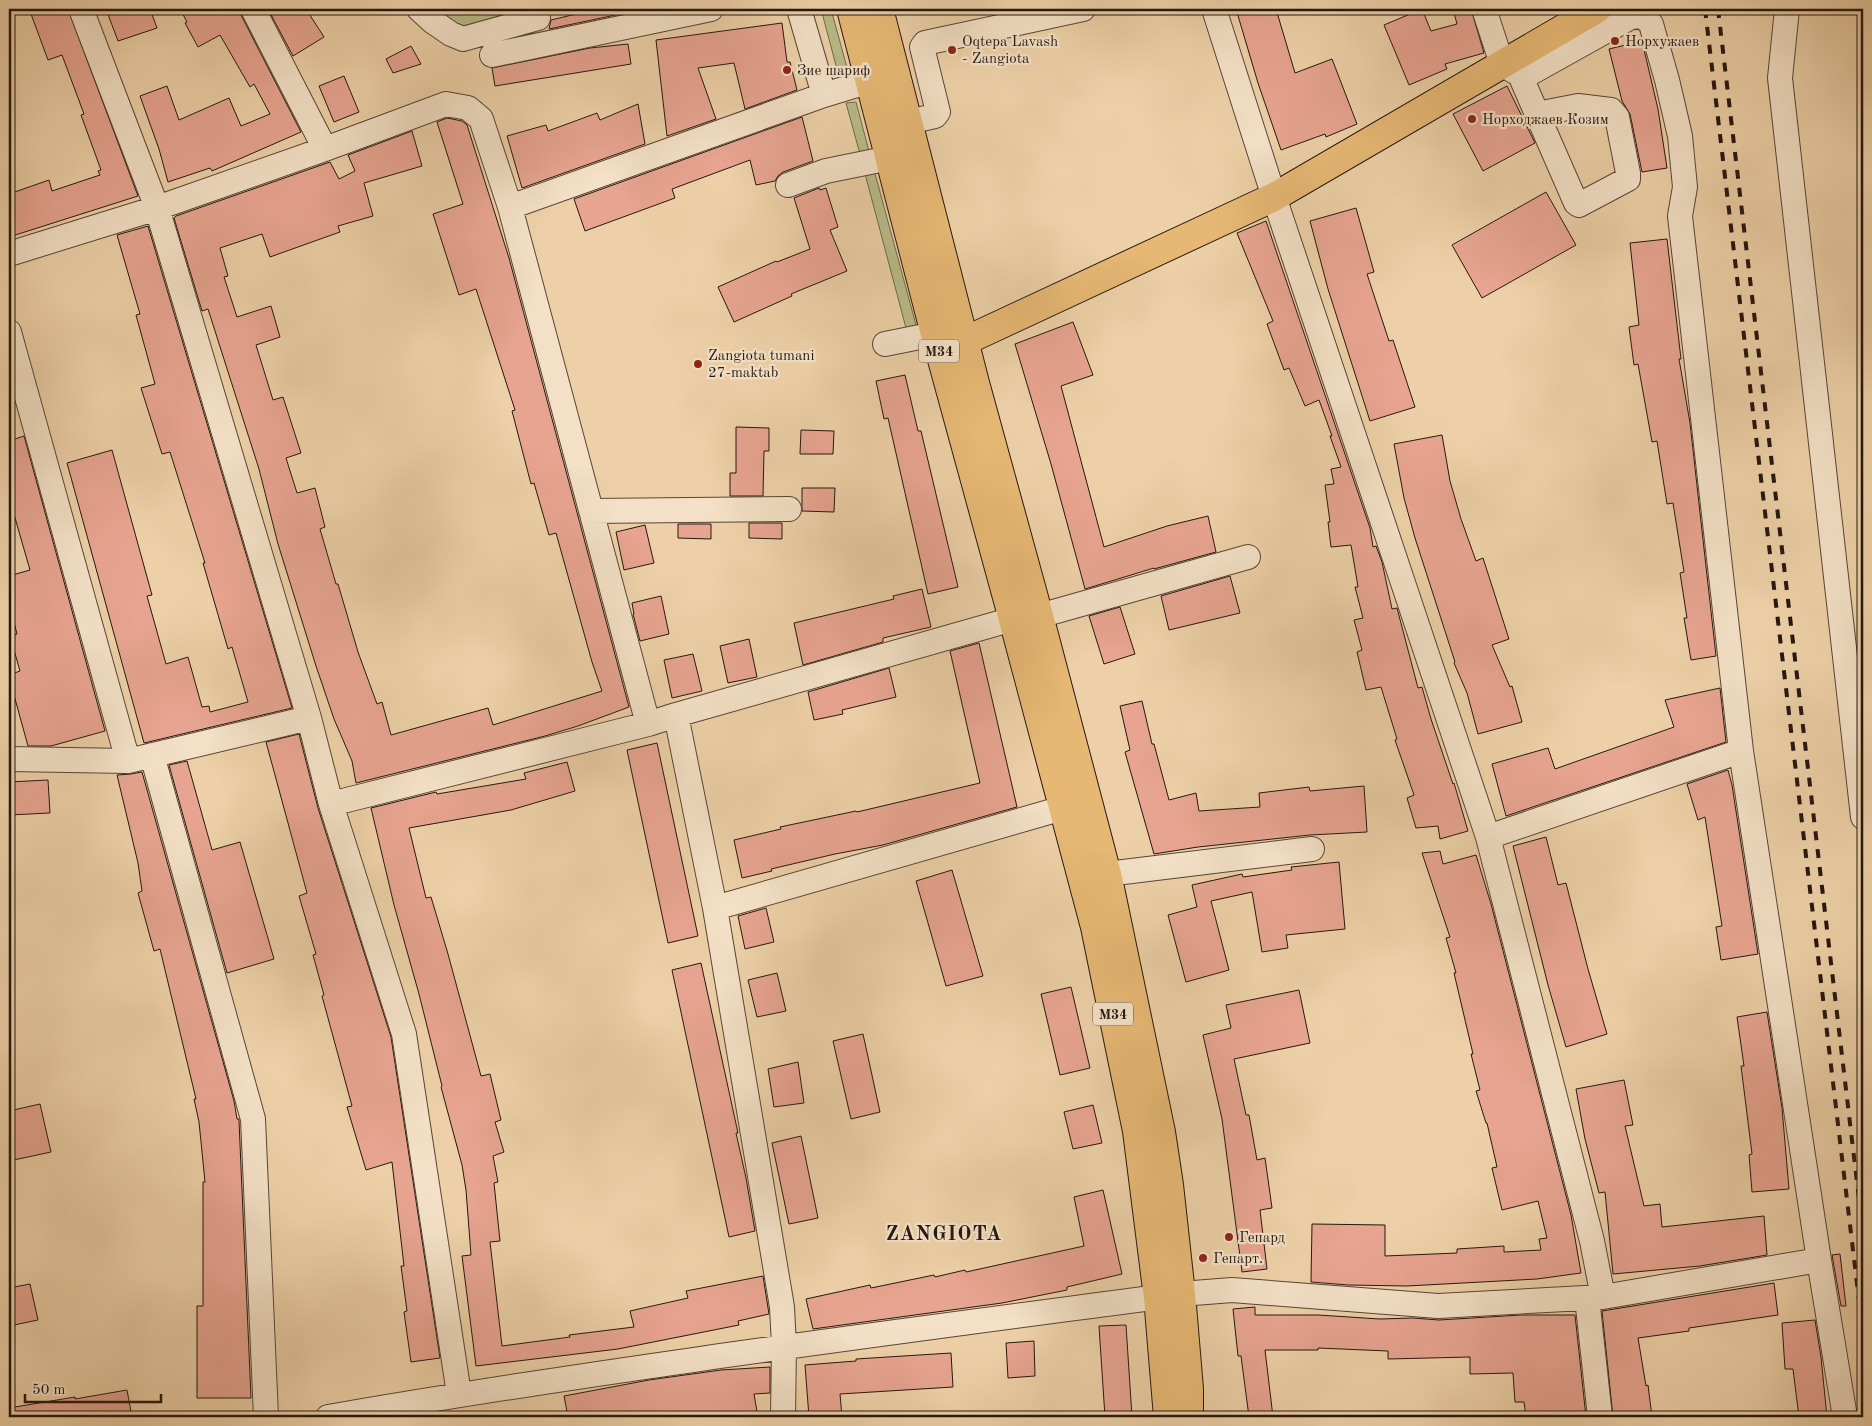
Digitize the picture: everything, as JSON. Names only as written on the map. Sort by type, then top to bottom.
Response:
[{"type":"main road","name":"M34","points":[[851,9],[937,342],[1107,874],[1162,1132],[1169,1185],[1168,1417]]},
{"type":"main road","name":"M34","points":[[879,9],[965,341],[1026,617],[1063,808],[1095,927],[1126,1074],[1144,1178],[1189,1388],[1190,1417]]},
{"type":"main road","points":[[937,342],[965,341],[1274,197],[1511,70],[1597,9]]},
{"type":"street","points":[[82,9],[157,208],[309,718],[331,804],[404,1034],[459,1394]]},
{"type":"street","points":[[253,9],[325,149]]},
{"type":"street","points":[[419,9],[445,30],[463,39],[537,13],[545,44]]},
{"type":"street","points":[[492,55],[711,9]]},
{"type":"street","points":[[799,9],[824,95]]},
{"type":"street","points":[[908,122],[935,116],[938,112],[922,47],[925,43],[1083,9]]},
{"type":"street","points":[[1214,9],[1274,197],[1488,837],[1592,1241],[1600,1417]]},
{"type":"street","points":[[1484,9],[1511,70],[1537,114],[1576,203],[1579,205],[1628,179],[1617,117],[1611,110],[1578,106],[1537,114]]},
{"type":"street","points":[[1787,9],[1780,78],[1863,817]]},
{"type":"street","points":[[1511,70],[1534,71],[1631,17],[1643,16],[1651,24],[1667,80],[1680,136],[1685,187],[1680,216],[1742,751],[1819,1260],[1845,1417]]},
{"type":"street","points":[[510,206],[824,95],[870,81]]},
{"type":"street","points":[[9,254],[157,208],[446,104],[468,108],[481,119],[510,206],[648,724]]},
{"type":"street","points":[[788,185],[826,171],[890,158]]},
{"type":"street","points":[[9,332],[128,761]]},
{"type":"street","points":[[885,344],[937,342]]},
{"type":"street","points":[[591,511],[789,509]]},
{"type":"street","points":[[331,804],[648,724],[1026,617],[1248,557]]},
{"type":"street","points":[[676,715],[715,908],[782,1307],[784,1346],[783,1417]]},
{"type":"street","points":[[9,759],[128,761],[309,718]]},
{"type":"street","points":[[1488,837],[1742,751]]},
{"type":"street","points":[[152,755],[253,1119],[266,1417]]},
{"type":"street","points":[[715,908],[1063,808]]},
{"type":"street","points":[[1107,874],[1312,849]]},
{"type":"street","points":[[328,1417],[459,1394],[784,1346],[1170,1296],[1232,1290],[1438,1306],[1595,1297],[1819,1260]]},
{"type":"green space","points":[[429,9],[526,9],[526,10],[455,28]]},
{"type":"green space","points":[[821,9],[831,9],[849,75],[838,73]]},
{"type":"green space","points":[[856,102],[870,155],[860,154],[846,103]]},
{"type":"green space","points":[[864,170],[874,170],[916,325],[906,328]]},
{"type":"building","points":[[36,9],[68,9],[138,196],[9,237],[9,194],[49,180],[52,191],[100,175],[98,171],[101,170],[81,115],[84,114],[62,55],[48,60],[31,14],[37,12]]},
{"type":"building","points":[[106,9],[150,9],[157,28],[118,41]]},
{"type":"building","points":[[180,9],[239,9],[301,132],[212,171],[210,168],[168,182],[159,149],[140,96],[167,86],[179,120],[229,98],[241,126],[270,114],[254,84],[250,87],[220,35],[198,47]]},
{"type":"building","points":[[268,9],[306,9],[324,37],[293,56]]},
{"type":"building","points":[[597,9],[644,9],[549,29],[551,20]]},
{"type":"building","points":[[1236,9],[1276,9],[1295,73],[1332,59],[1357,124],[1326,137],[1325,134],[1281,150],[1258,83]]},
{"type":"building","points":[[1422,9],[1431,31],[1457,24],[1453,9],[1471,9],[1484,53],[1445,64],[1447,69],[1409,85],[1384,25]]},
{"type":"building","points":[[782,23],[787,62],[790,62],[797,90],[745,109],[734,63],[698,68],[716,119],[667,136],[656,40]]},
{"type":"building","points":[[1642,41],[1658,109],[1667,168],[1642,172],[1630,114],[1622,101],[1609,49]]},
{"type":"building","points":[[628,44],[631,64],[495,86],[492,68],[590,48]]},
{"type":"building","points":[[411,46],[421,64],[393,73],[386,59]]},
{"type":"building","points":[[344,76],[359,112],[334,122],[319,86]]},
{"type":"building","points":[[1507,86],[1535,143],[1483,171],[1453,114]]},
{"type":"building","points":[[638,104],[645,144],[522,188],[507,136],[546,125],[548,131],[597,113],[600,120]]},
{"type":"building","points":[[802,117],[813,161],[783,172],[775,181],[756,185],[750,160],[672,189],[675,198],[585,231],[574,199]]},
{"type":"building","points":[[447,118],[462,121],[467,125],[509,258],[629,707],[545,736],[356,783],[352,761],[334,719],[316,666],[278,544],[259,469],[208,309],[202,311],[174,218],[330,162],[339,179],[355,171],[348,155],[412,131],[422,166],[364,183],[373,216],[338,226],[340,232],[270,257],[262,234],[220,248],[228,276],[224,277],[237,317],[271,306],[280,337],[256,345],[273,400],[283,397],[301,453],[286,458],[297,493],[315,488],[325,527],[320,529],[336,584],[338,584],[358,652],[377,704],[382,702],[391,735],[488,708],[493,725],[602,691],[556,533],[549,535],[534,483],[531,484],[512,411],[515,410],[476,289],[459,295],[433,214],[463,204],[437,122]]},
{"type":"building","points":[[819,188],[820,190],[826,188],[838,227],[830,230],[847,271],[791,294],[792,296],[734,322],[718,287],[776,261],[810,249],[794,198]]},
{"type":"building","points":[[1546,192],[1576,245],[1482,298],[1452,245]]},
{"type":"building","points":[[1356,208],[1374,272],[1367,274],[1389,341],[1393,340],[1415,407],[1370,421],[1328,289],[1310,221]]},
{"type":"building","points":[[1266,221],[1370,528],[1373,547],[1376,546],[1382,562],[1392,609],[1397,608],[1418,688],[1422,687],[1468,831],[1440,839],[1438,826],[1416,828],[1407,798],[1414,795],[1395,740],[1397,739],[1381,687],[1366,690],[1357,652],[1362,650],[1354,620],[1363,618],[1355,587],[1358,587],[1351,545],[1331,547],[1328,522],[1330,522],[1325,485],[1334,484],[1331,469],[1341,467],[1319,400],[1305,406],[1289,368],[1284,370],[1267,324],[1273,321],[1237,233]]},
{"type":"building","points":[[148,226],[292,708],[144,743],[67,463],[112,450],[152,595],[147,596],[166,664],[188,657],[202,707],[209,706],[210,712],[248,702],[232,647],[228,649],[203,563],[205,563],[170,452],[162,454],[141,388],[155,384],[136,315],[140,314],[117,235]]},
{"type":"building","points":[[1667,239],[1681,359],[1679,359],[1690,423],[1716,656],[1691,660],[1684,618],[1687,618],[1680,573],[1684,572],[1673,503],[1667,504],[1657,441],[1652,442],[1638,364],[1634,365],[1629,327],[1639,325],[1630,243]]},
{"type":"building","points":[[1073,322],[1093,375],[1061,386],[1104,547],[1167,526],[1208,516],[1216,552],[1085,589],[1051,464],[1015,344]]},
{"type":"building","points":[[905,375],[918,431],[921,431],[958,587],[928,594],[888,418],[884,419],[876,381]]},
{"type":"building","points":[[736,427],[769,428],[769,451],[764,451],[763,496],[730,496],[730,473],[736,473]]},
{"type":"building","points":[[801,430],[834,431],[833,454],[800,454]]},
{"type":"building","points":[[1442,435],[1450,481],[1461,519],[1476,561],[1483,558],[1509,639],[1492,645],[1510,687],[1512,686],[1522,722],[1478,734],[1467,693],[1454,663],[1415,538],[1404,498],[1394,444]]},
{"type":"building","points":[[24,436],[105,731],[51,746],[28,746],[9,677],[9,675],[20,671],[10,636],[17,634],[9,604],[9,576],[30,570],[11,504],[9,504],[9,441]]},
{"type":"building","points":[[802,488],[835,488],[834,512],[802,511]]},
{"type":"building","points":[[749,523],[782,523],[782,539],[749,538]]},
{"type":"building","points":[[678,524],[711,524],[711,539],[678,538]]},
{"type":"building","points":[[645,525],[654,563],[624,570],[616,532]]},
{"type":"building","points":[[1230,576],[1240,613],[1169,630],[1161,596]]},
{"type":"building","points":[[922,589],[931,627],[883,638],[883,642],[803,665],[794,623],[894,599],[893,596]]},
{"type":"building","points":[[661,596],[669,634],[640,641],[632,603]]},
{"type":"building","points":[[1120,607],[1135,654],[1104,664],[1089,616]]},
{"type":"building","points":[[749,639],[757,677],[728,683],[720,646]]},
{"type":"building","points":[[979,643],[1017,807],[883,845],[835,854],[742,878],[734,840],[781,829],[780,827],[857,812],[980,783],[950,651]]},
{"type":"building","points":[[693,654],[702,691],[672,698],[664,660]]},
{"type":"building","points":[[889,668],[896,697],[842,710],[843,714],[814,720],[808,692]]},
{"type":"building","points":[[1720,688],[1726,742],[1506,816],[1492,764],[1548,748],[1555,769],[1674,727],[1665,700]]},
{"type":"building","points":[[1142,701],[1152,744],[1154,744],[1169,800],[1196,793],[1199,811],[1260,807],[1259,793],[1309,787],[1310,791],[1364,786],[1367,832],[1310,835],[1198,847],[1154,854],[1125,752],[1130,750],[1120,706]]},
{"type":"building","points":[[299,734],[318,808],[391,1037],[440,1358],[411,1362],[404,1312],[407,1311],[401,1266],[404,1266],[392,1162],[366,1170],[347,1107],[352,1106],[322,996],[324,995],[313,955],[316,954],[299,896],[307,893],[266,742]]},
{"type":"building","points":[[657,743],[698,936],[668,943],[627,750]]},
{"type":"building","points":[[187,761],[212,850],[240,842],[274,959],[227,973],[169,765]]},
{"type":"building","points":[[567,762],[575,791],[511,810],[409,828],[426,898],[431,897],[481,1076],[490,1074],[501,1120],[495,1122],[504,1152],[493,1156],[498,1182],[494,1183],[500,1241],[490,1242],[502,1346],[634,1327],[630,1311],[688,1298],[686,1291],[763,1276],[769,1314],[738,1321],[739,1325],[618,1349],[476,1366],[462,1256],[471,1255],[462,1165],[419,994],[394,905],[371,808],[436,792],[437,794],[526,779],[524,773]]},
{"type":"building","points":[[1728,770],[1732,785],[1758,954],[1721,960],[1716,927],[1722,926],[1705,817],[1698,820],[1687,784]]},
{"type":"building","points":[[142,772],[234,1101],[237,1119],[239,1119],[251,1398],[197,1398],[197,1306],[203,1306],[203,1182],[205,1182],[199,1122],[194,1099],[196,1099],[160,949],[154,951],[138,893],[142,891],[138,863],[117,775]]},
{"type":"building","points":[[48,780],[50,813],[9,815],[9,782]]},
{"type":"building","points":[[1546,837],[1558,885],[1566,883],[1607,1034],[1566,1047],[1548,985],[1513,846]]},
{"type":"building","points":[[1440,851],[1443,864],[1476,855],[1491,904],[1571,1215],[1581,1273],[1537,1279],[1407,1286],[1311,1282],[1312,1224],[1385,1225],[1385,1256],[1457,1253],[1457,1249],[1504,1246],[1504,1252],[1541,1250],[1539,1239],[1547,1238],[1538,1201],[1502,1210],[1492,1168],[1497,1167],[1487,1123],[1476,1091],[1480,1090],[1471,1054],[1473,1054],[1454,973],[1456,973],[1446,938],[1450,937],[1422,853]]},
{"type":"building","points":[[1339,862],[1345,929],[1286,935],[1288,948],[1262,952],[1252,892],[1211,901],[1229,970],[1186,982],[1168,915],[1197,907],[1192,885],[1242,874],[1243,877],[1292,870],[1291,867]]},
{"type":"building","points":[[952,870],[983,976],[946,986],[916,881]]},
{"type":"building","points":[[766,908],[774,942],[745,949],[738,916]]},
{"type":"building","points":[[701,963],[738,1133],[736,1133],[755,1231],[729,1237],[672,970]]},
{"type":"building","points":[[777,973],[786,1011],[757,1017],[748,980]]},
{"type":"building","points":[[1071,987],[1090,1068],[1060,1075],[1041,994]]},
{"type":"building","points":[[1299,990],[1310,1043],[1234,1059],[1246,1115],[1249,1115],[1257,1160],[1265,1158],[1272,1208],[1260,1210],[1267,1269],[1242,1272],[1222,1119],[1203,1035],[1231,1028],[1226,1005]]},
{"type":"building","points":[[1767,1012],[1782,1108],[1789,1189],[1752,1192],[1749,1155],[1752,1154],[1741,1066],[1744,1066],[1737,1017]]},
{"type":"building","points":[[863,1034],[880,1112],[851,1119],[833,1041]]},
{"type":"building","points":[[798,1062],[804,1103],[774,1107],[768,1069]]},
{"type":"building","points":[[1624,1080],[1633,1125],[1625,1126],[1644,1206],[1660,1204],[1662,1227],[1764,1216],[1767,1255],[1700,1266],[1613,1274],[1605,1192],[1599,1193],[1585,1139],[1576,1089]]},
{"type":"building","points":[[40,1104],[51,1152],[9,1161],[9,1111]]},
{"type":"building","points":[[1093,1105],[1102,1143],[1073,1149],[1064,1112]]},
{"type":"building","points":[[801,1136],[818,1218],[789,1224],[772,1143]]},
{"type":"building","points":[[1103,1190],[1122,1274],[1067,1287],[1067,1290],[1002,1303],[813,1329],[806,1299],[870,1285],[871,1288],[934,1275],[935,1277],[965,1270],[966,1272],[1084,1246],[1074,1197]]},
{"type":"building","points":[[1840,1254],[1846,1306],[1841,1306],[1832,1255]]},
{"type":"building","points":[[1774,1283],[1778,1315],[1689,1328],[1689,1331],[1638,1338],[1646,1386],[1648,1385],[1652,1417],[1613,1417],[1602,1311]]},
{"type":"building","points":[[30,1284],[38,1320],[9,1326],[9,1288]]},
{"type":"building","points":[[1255,1307],[1255,1315],[1318,1315],[1380,1319],[1413,1318],[1439,1320],[1521,1315],[1575,1315],[1586,1417],[1526,1417],[1524,1402],[1515,1402],[1513,1373],[1470,1374],[1470,1357],[1388,1359],[1388,1351],[1318,1348],[1318,1350],[1265,1350],[1273,1417],[1249,1417],[1241,1356],[1238,1356],[1233,1309]]},
{"type":"building","points":[[1815,1320],[1827,1417],[1799,1417],[1793,1369],[1785,1369],[1782,1323]]},
{"type":"building","points":[[1126,1325],[1132,1417],[1105,1417],[1099,1326]]},
{"type":"building","points":[[1034,1341],[1035,1376],[1008,1378],[1006,1343]]},
{"type":"building","points":[[951,1353],[953,1387],[840,1394],[842,1417],[809,1417],[805,1365],[856,1361],[856,1359]]},
{"type":"building","points":[[770,1367],[770,1393],[754,1394],[758,1417],[568,1417],[564,1396],[649,1380],[721,1370]]},
{"type":"building","points":[[127,1390],[132,1417],[9,1417],[9,1408]]},
{"type":"railway","points":[[1705,9],[1863,1334]]},
{"type":"railway","points":[[1718,9],[1863,1233]]},
{"type":"place","name":"Норхужаев","points":[[1615,41]]},
{"type":"place","name":"Oqtepa Lavash - Zangiota","points":[[952,50]]},
{"type":"place","name":"Зие шариф","points":[[787,70]]},
{"type":"place","name":"Норходжаев Козим","points":[[1472,119]]},
{"type":"place","name":"Zangiota tumani 27-maktab","points":[[698,364]]},
{"type":"place","name":"Гепард","points":[[1229,1237]]},
{"type":"place","name":"Гепарт.","points":[[1203,1258]]},
{"type":"district","name":"ZANGIOTA","points":[[944,1233]]}]
